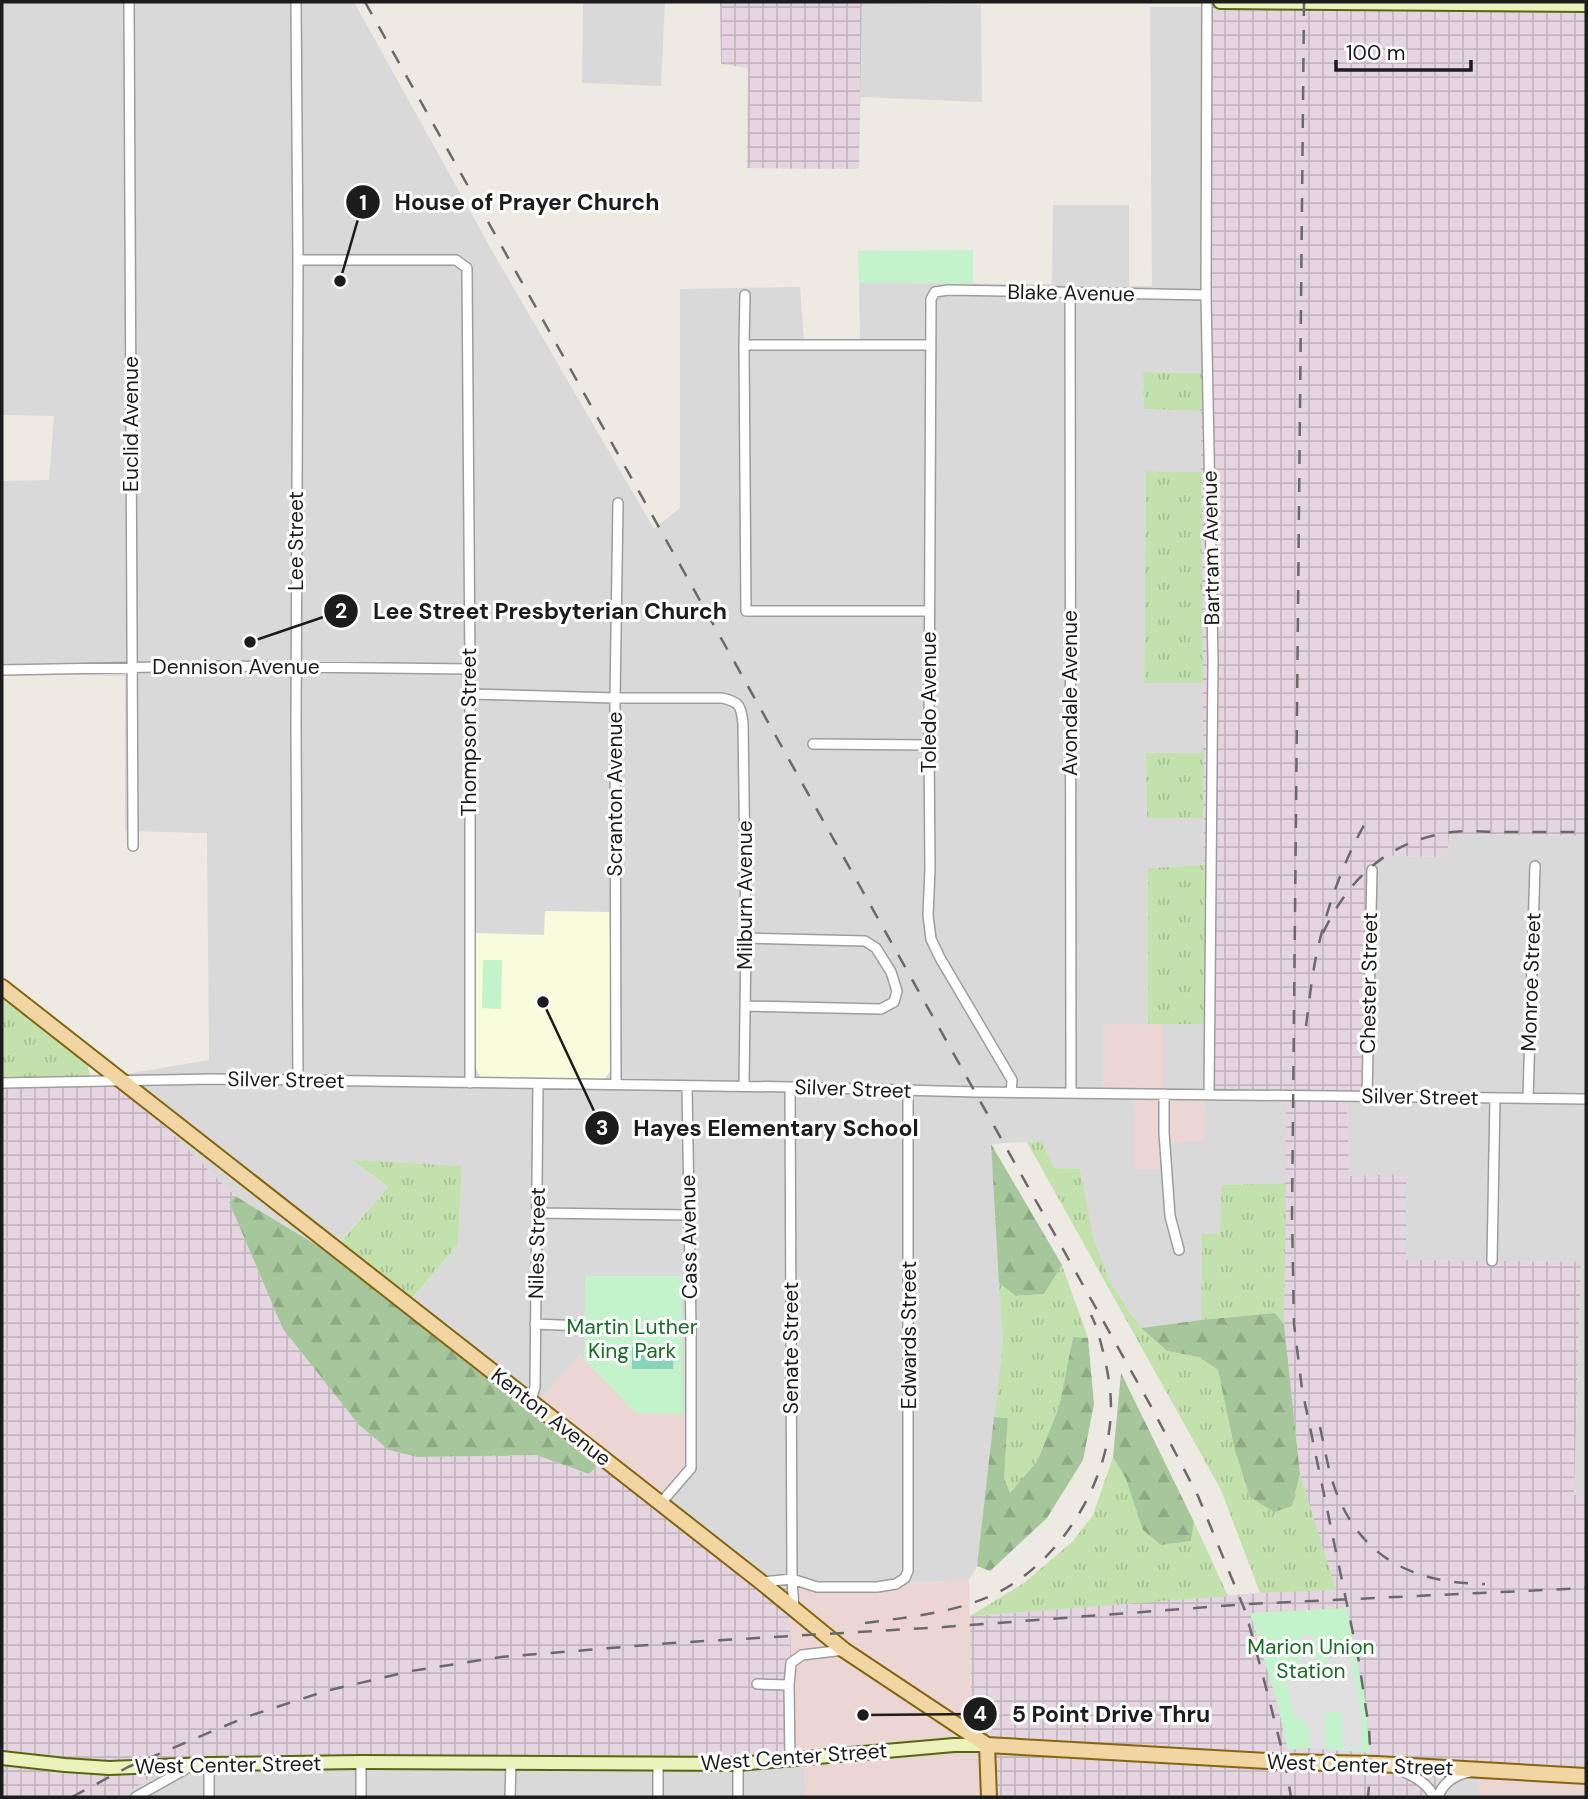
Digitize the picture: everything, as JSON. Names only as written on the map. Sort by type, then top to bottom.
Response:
[{"type":"main road","points":[[1220,2],[1586,5]]},
{"type":"main road","name":"Kenton Avenue","points":[[2,987],[844,1650],[987,1745]]},
{"type":"main road","name":"West Center Street","points":[[2,1758],[91,1768],[361,1762],[738,1764],[954,1745],[987,1745],[1586,1776]]},
{"type":"main road","points":[[987,1745],[989,1797]]},
{"type":"street","name":"Euclid Avenue","points":[[129,2],[133,846]]},
{"type":"street","name":"Lee Street","points":[[296,2],[298,1080]]},
{"type":"street","name":"Bartram Avenue","points":[[1207,2],[1206,295],[1213,660],[1209,1094]]},
{"type":"street","name":"Thompson Street","points":[[298,260],[456,260],[467,268],[470,1083]]},
{"type":"street","name":"Blake Avenue","points":[[936,292],[948,290],[1206,295]]},
{"type":"street","name":"Toledo Avenue","points":[[936,292],[930,306],[928,915],[931,939],[940,958],[1012,1080],[1012,1092]]},
{"type":"street","name":"Avondale Avenue","points":[[1070,293],[1071,1093]]},
{"type":"street","points":[[745,295],[746,611],[929,611]]},
{"type":"street","points":[[744,345],[931,345]]},
{"type":"street","name":"Scranton Avenue","points":[[616,1084],[615,698],[618,503]]},
{"type":"street","name":"Dennison Avenue","points":[[2,670],[296,666],[470,669]]},
{"type":"street","points":[[470,694],[615,698]]},
{"type":"street","name":"Milburn Avenue","points":[[615,698],[722,698],[732,700],[741,709],[746,938],[744,1086]]},
{"type":"street","points":[[813,744],[929,744]]},
{"type":"street","name":"Monroe Street","points":[[1528,1098],[1535,866]]},
{"type":"street","name":"Chester Street","points":[[1367,1096],[1372,870]]},
{"type":"street","points":[[745,1006],[881,1009],[894,1002],[897,992],[891,972],[876,948],[865,942],[746,938]]},
{"type":"street","name":"Silver Street","points":[[2,1083],[298,1080],[1586,1099]]},
{"type":"street","name":"Niles Street","points":[[531,1401],[535,1387],[538,1084]]},
{"type":"street","name":"Cass Avenue","points":[[660,1504],[691,1468],[687,1086]]},
{"type":"street","name":"Senate Street","points":[[790,1087],[794,1609]]},
{"type":"street","name":"Edwards Street","points":[[792,1579],[817,1587],[877,1587],[896,1584],[905,1578],[909,1564],[908,1091]]},
{"type":"street","points":[[1164,1094],[1170,1216],[1180,1250]]},
{"type":"street","points":[[1492,1261],[1495,1098]]},
{"type":"street","points":[[538,1213],[688,1215]]},
{"type":"street","points":[[535,1324],[583,1326]]},
{"type":"street","points":[[761,1582],[792,1579]]},
{"type":"street","points":[[790,1760],[791,1662],[802,1655],[844,1650]]},
{"type":"street","points":[[757,1684],[789,1685]]},
{"type":"street","points":[[361,1762],[361,1797]]},
{"type":"street","points":[[510,1797],[511,1763]]},
{"type":"street","points":[[136,1797],[193,1764]]},
{"type":"street","points":[[209,1764],[209,1797]]},
{"type":"street","points":[[658,1764],[658,1797]]},
{"type":"street","points":[[738,1764],[738,1797]]},
{"type":"street","points":[[1389,1765],[1422,1781],[1436,1797],[1455,1777],[1478,1770]]},
{"type":"shaded area","points":[[2,2],[354,2],[491,249],[654,529],[680,508],[680,289],[800,287],[804,341],[860,342],[859,283],[1052,284],[1053,205],[1129,205],[1129,286],[1152,286],[1150,7],[1201,7],[1202,373],[1143,372],[1144,409],[1202,411],[1201,472],[1146,471],[1144,682],[1203,683],[1204,753],[1146,754],[1147,818],[1203,818],[1205,865],[1148,868],[1148,1024],[1103,1025],[1163,1091],[1163,1023],[1211,1024],[1286,1095],[1286,1183],[1221,1185],[1221,1234],[1202,1234],[1201,1320],[1141,1328],[1111,1284],[1092,1237],[1080,1169],[1054,1168],[1040,1141],[991,1144],[1003,1341],[977,1566],[969,1580],[789,1589],[747,1575],[661,1507],[636,1413],[580,1355],[529,1412],[402,1311],[458,1244],[462,1166],[353,1161],[388,1187],[330,1253],[235,1196],[114,1076],[209,1060],[207,833],[125,831],[125,676],[2,673],[2,481],[49,480],[54,416],[2,415]],"holes":[[[545,912],[604,1079],[474,934],[545,935]]]},
{"type":"shaded area","points":[[583,2],[665,2],[661,86],[582,83]]},
{"type":"shaded area","points":[[720,2],[862,3],[859,169],[747,168],[748,68],[721,64]]},
{"type":"shaded area","points":[[1201,2],[1586,2],[1586,836],[1449,834],[1447,857],[1391,856],[1376,865],[1372,1094],[1347,1096],[1349,1176],[1406,1174],[1406,1260],[1581,1262],[1574,1495],[1586,1496],[1586,1776],[1437,1768],[1436,1797],[989,1797],[987,1745],[978,1729],[971,1704],[970,1616],[1335,1589],[1300,1474],[1284,1324],[1286,1095],[1213,1092],[1210,1024],[1205,1024]]},
{"type":"shaded area","points":[[862,3],[981,5],[982,102],[861,97]]},
{"type":"shaded area","points":[[1448,834],[1586,836],[1586,1496],[1574,1496],[1581,1262],[1406,1260],[1406,1175],[1349,1176],[1347,1095],[1372,1093],[1375,865],[1391,856],[1447,857]]},
{"type":"shaded area","points":[[545,911],[610,912],[611,1071],[604,1079],[481,1078],[476,1069],[474,933],[544,935]]},
{"type":"shaded area","points":[[1163,1023],[1163,1091],[1205,1092],[1204,1141],[1167,1142],[1167,1169],[1134,1169],[1135,1093],[1103,1092],[1103,1024]]},
{"type":"shaded area","points":[[114,1076],[235,1196],[229,1202],[283,1329],[359,1425],[389,1450],[417,1457],[536,1455],[588,1474],[603,1461],[747,1575],[789,1589],[794,1759],[182,1758],[120,1797],[2,1797],[2,1078]]},
{"type":"shaded area","points":[[580,1355],[636,1413],[693,1414],[693,1466],[661,1507],[603,1461],[597,1466],[529,1412]]},
{"type":"shaded area","points":[[969,1580],[971,1704],[987,1745],[989,1797],[806,1797],[805,1759],[794,1759],[789,1589]]},
{"type":"shaded area","points":[[1314,1635],[1317,1675],[1328,1674],[1327,1653],[1349,1651],[1361,1711],[1362,1751],[1343,1750],[1342,1712],[1326,1712],[1325,1749],[1311,1748],[1308,1725],[1303,1720],[1295,1719],[1286,1680],[1301,1677],[1299,1636]]},
{"type":"shaded area","points":[[182,1758],[805,1758],[806,1797],[120,1797]]},
{"type":"shaded area","points":[[1437,1768],[1478,1770],[1479,1797],[1436,1797]]},
{"type":"shaded area","points":[[1478,1770],[1586,1776],[1586,1797],[1479,1797]]},
{"type":"green space","points":[[973,250],[973,283],[859,283],[858,251]]},
{"type":"green space","points":[[1143,372],[1202,373],[1202,411],[1144,409]]},
{"type":"green space","points":[[1146,471],[1201,472],[1203,683],[1144,683]]},
{"type":"green space","points":[[1146,753],[1204,753],[1203,818],[1147,818]]},
{"type":"green space","points":[[1205,865],[1205,1024],[1148,1024],[1148,868]]},
{"type":"green space","points":[[483,960],[502,960],[501,1009],[482,1008]]},
{"type":"green space","points":[[2,994],[87,1060],[90,1077],[2,1078]]},
{"type":"green space","points":[[1041,1141],[1054,1168],[1080,1169],[1093,1237],[1111,1284],[1141,1328],[1167,1351],[1199,1357],[1218,1370],[1235,1451],[1250,1497],[1292,1506],[1300,1474],[1336,1590],[1260,1593],[1221,1490],[1027,1142]]},
{"type":"green space","points":[[991,1144],[1062,1265],[1044,1294],[1016,1296],[999,1283]]},
{"type":"green space","points":[[352,1160],[462,1166],[458,1244],[409,1302],[337,1246],[388,1187]]},
{"type":"green space","points":[[1286,1183],[1284,1324],[1275,1313],[1201,1320],[1202,1234],[1220,1234],[1221,1185]]},
{"type":"green space","points":[[235,1196],[330,1253],[597,1466],[589,1474],[536,1455],[417,1457],[389,1450],[359,1425],[283,1329],[229,1202]]},
{"type":"green space","points":[[1062,1265],[1088,1338],[1073,1337],[1059,1407],[1037,1462],[1010,1494],[1004,1478],[1008,1418],[994,1417],[1003,1341],[999,1283],[1016,1296],[1044,1294]]},
{"type":"green space","name":"Martin Luther King Park","points":[[585,1276],[682,1276],[683,1414],[636,1413],[584,1359]]},
{"type":"green space","points":[[1275,1313],[1284,1324],[1300,1474],[1292,1506],[1274,1512],[1250,1497],[1235,1451],[1218,1370],[1199,1357],[1167,1351],[1141,1328]]},
{"type":"green space","points":[[1073,1337],[1088,1338],[1094,1404],[1083,1460],[1047,1518],[990,1571],[977,1566],[994,1417],[1008,1418],[1004,1478],[1010,1493],[1037,1462],[1059,1407]]},
{"type":"green space","points":[[632,1347],[674,1347],[673,1369],[632,1369]]},
{"type":"green space","points":[[1121,1373],[1194,1522],[1191,1541],[1161,1545],[1143,1530],[1126,1479],[1113,1457]]},
{"type":"green space","points":[[1113,1457],[1126,1479],[1144,1530],[1161,1545],[1191,1541],[1194,1522],[1228,1596],[970,1616],[1024,1583],[1073,1541],[1093,1515]]},
{"type":"green space","name":"Marion Union Station","points":[[1347,1608],[1365,1701],[1370,1753],[1311,1748],[1288,1750],[1250,1613]]},
{"type":"railway","points":[[365,2],[1153,1410],[1198,1496],[1246,1613],[1285,1762],[1291,1797]]},
{"type":"railway","points":[[1304,2],[1292,1216],[1294,1324],[1302,1389],[1359,1662],[1369,1729],[1371,1764],[1368,1797]]},
{"type":"railway","points":[[1306,1026],[1324,926],[1342,871],[1367,820]]},
{"type":"railway","points":[[1323,933],[1343,899],[1368,870],[1398,848],[1416,841],[1443,833],[1458,832],[1586,832]]},
{"type":"railway","points":[[865,1623],[948,1610],[995,1594],[1019,1580],[1041,1562],[1060,1540],[1091,1490],[1102,1463],[1108,1436],[1111,1408],[1109,1382],[1099,1335],[1091,1315]]},
{"type":"railway","points":[[1320,1427],[1332,1480],[1342,1506],[1355,1528],[1371,1546],[1410,1571],[1433,1578],[1485,1584]]},
{"type":"railway","points":[[72,1797],[128,1767],[246,1717],[326,1691],[411,1671],[501,1657],[1248,1604],[1586,1588]]},
{"type":"railway","points":[[1328,1643],[1342,1641]]},
{"type":"place","name":"House of Prayer Church","points":[[340,281]]},
{"type":"place","name":"Lee Street Presbyterian Church","points":[[250,642]]},
{"type":"place","name":"Hayes Elementary School","points":[[543,1002]]},
{"type":"place","name":"5 Point Drive Thru","points":[[863,1715]]}]
